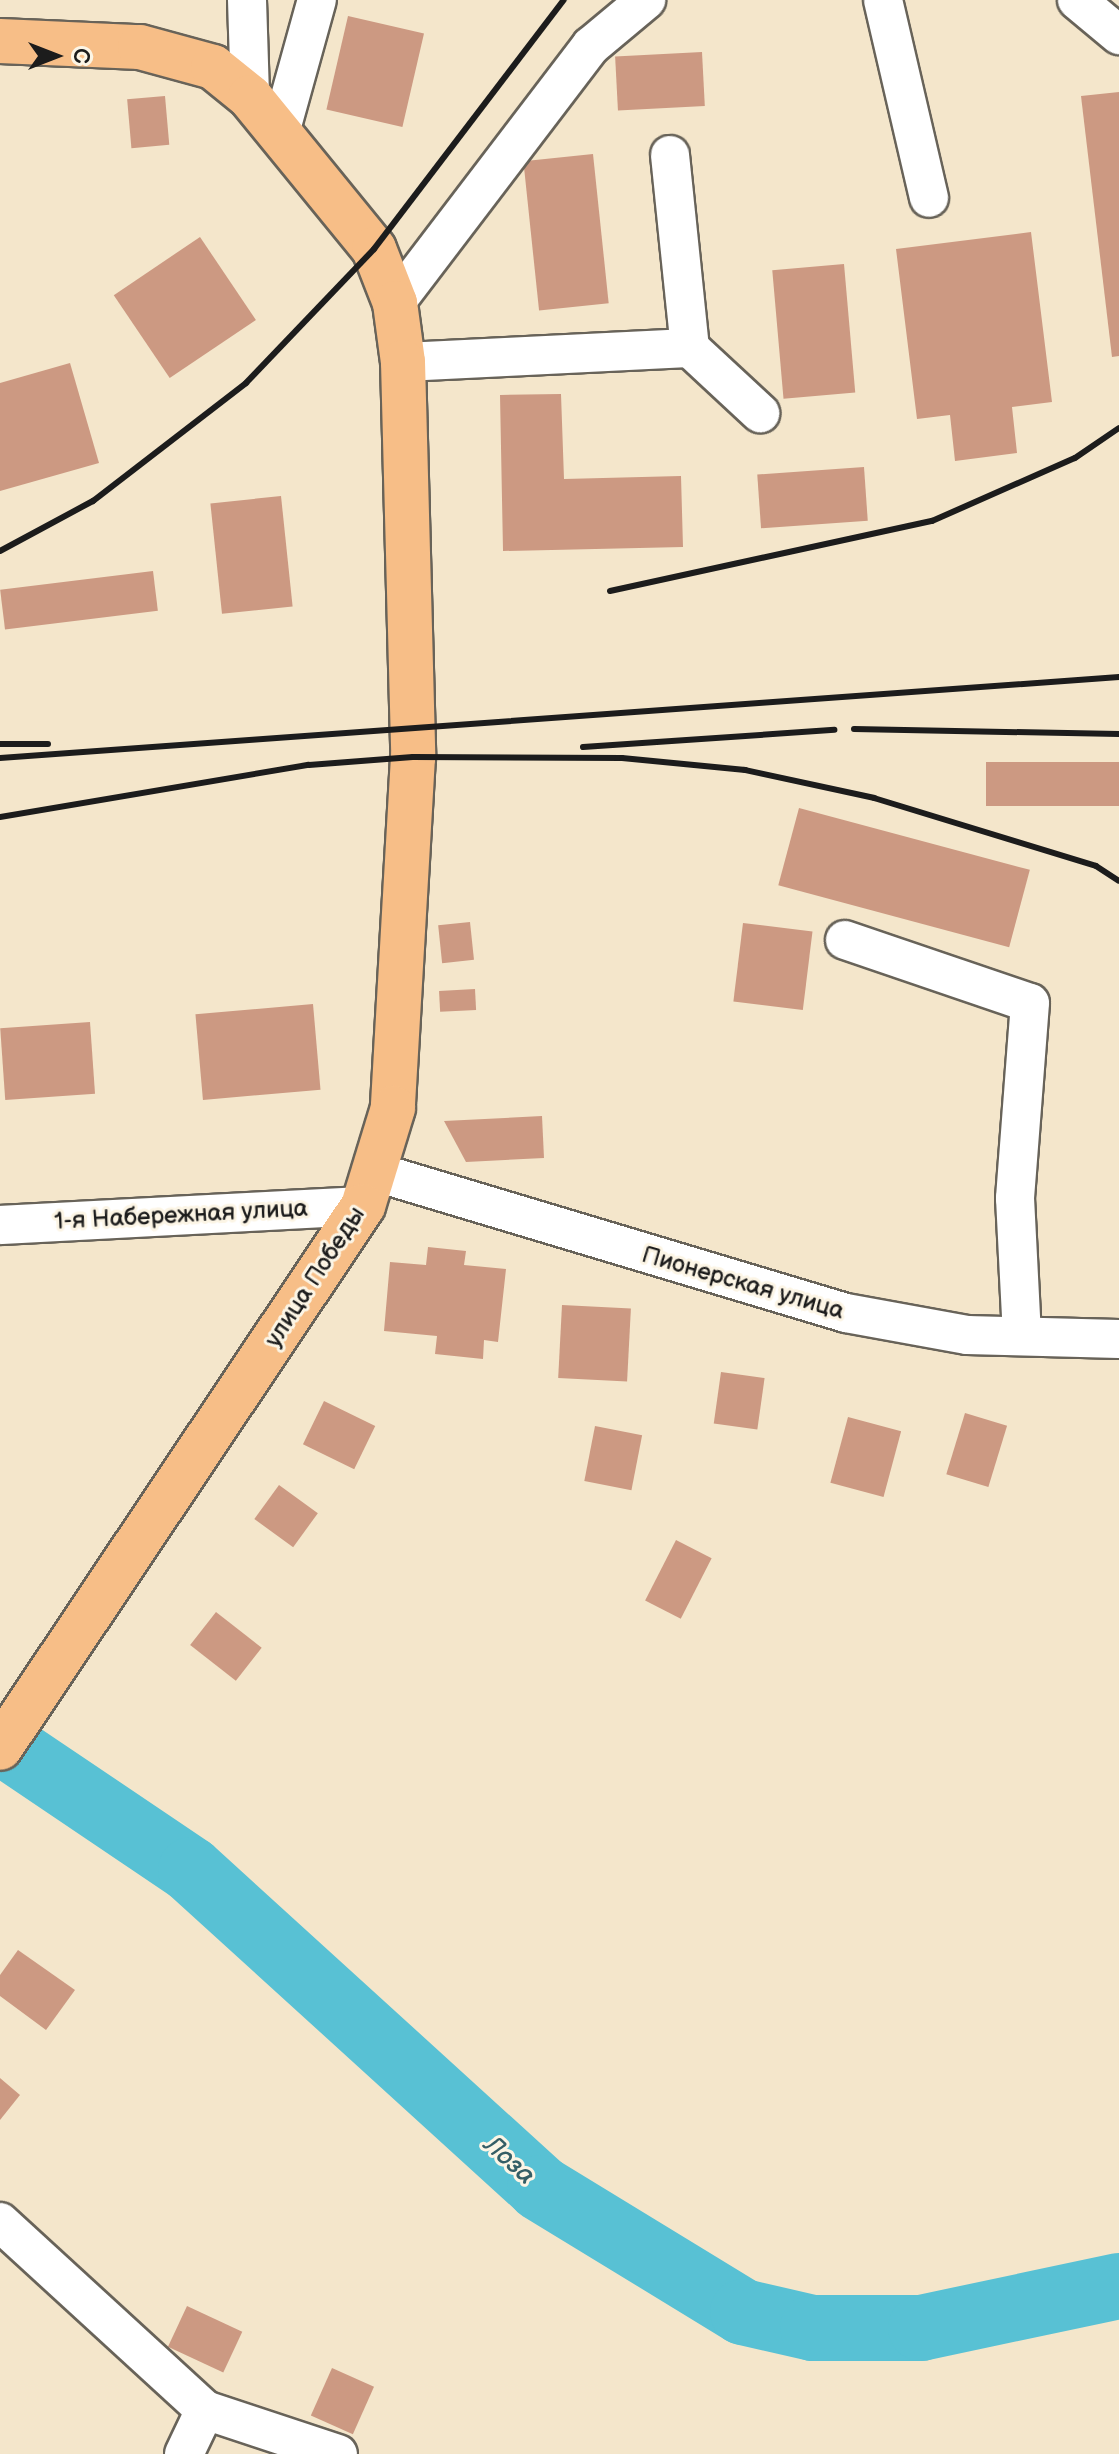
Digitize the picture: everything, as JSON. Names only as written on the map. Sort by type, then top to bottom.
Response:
[{"type":"main road","name":"улица Победы","points":[[0,41],[88,41],[185,56],[250,97],[374,249],[395,303],[403,362],[409,904],[393,1108],[369,1189],[0,1748]]},
{"type":"street","points":[[247,0],[250,97]]},
{"type":"street","points":[[280,133],[317,0]]},
{"type":"street","points":[[395,303],[591,46],[646,0]]},
{"type":"street","points":[[883,0],[929,198]]},
{"type":"street","points":[[1077,0],[1119,35]]},
{"type":"street","points":[[670,155],[690,348],[760,413]]},
{"type":"street","points":[[403,362],[690,348]]},
{"type":"street","points":[[845,940],[1030,1003],[1015,1198],[1022,1334]]},
{"type":"street","name":"1-я Набережная улица","points":[[0,1225],[369,1189]]},
{"type":"street","name":"Пионерская улица","points":[[369,1189],[846,1313],[925,1330],[1119,1339]]},
{"type":"street","points":[[0,2222],[205,2410],[338,2454]]},
{"type":"street","points":[[184,2454],[205,2410]]},
{"type":"building","points":[[348,16],[424,34],[402,127],[326,110]]},
{"type":"building","points":[[702,52],[705,106],[618,110],[615,57]]},
{"type":"building","points":[[1119,92],[1119,356],[1112,357],[1081,96]]},
{"type":"building","points":[[165,96],[169,145],[131,148],[127,99]]},
{"type":"building","points":[[593,154],[609,303],[539,310],[523,161]]},
{"type":"building","points":[[1031,232],[1052,402],[1012,407],[1017,453],[955,461],[950,415],[917,419],[896,249]]},
{"type":"building","points":[[200,237],[256,320],[170,378],[114,295]]},
{"type":"building","points":[[844,264],[855,393],[784,399],[772,270]]},
{"type":"building","points":[[70,363],[99,463],[0,491],[0,383]]},
{"type":"building","points":[[561,394],[564,479],[681,476],[683,547],[503,551],[500,395]]},
{"type":"building","points":[[864,467],[868,521],[761,528],[757,474]]},
{"type":"building","points":[[281,496],[293,606],[222,614],[210,503]]},
{"type":"building","points":[[153,571],[158,611],[5,629],[0,590]]},
{"type":"building","points":[[986,762],[1119,762],[1119,806],[986,806]]},
{"type":"building","points":[[799,808],[1030,870],[1009,947],[778,885]]},
{"type":"building","points":[[470,922],[474,960],[442,963],[438,925]]},
{"type":"building","points":[[743,923],[812,932],[803,1010],[733,1001]]},
{"type":"building","points":[[475,989],[476,1010],[440,1012],[439,991]]},
{"type":"building","points":[[313,1004],[320,1090],[203,1100],[195,1014]]},
{"type":"building","points":[[90,1022],[95,1094],[5,1100],[0,1028]]},
{"type":"building","points":[[542,1116],[544,1158],[466,1162],[444,1121]]},
{"type":"building","points":[[428,1247],[466,1251],[464,1265],[506,1269],[498,1342],[484,1340],[483,1359],[435,1354],[437,1336],[384,1331],[390,1262],[426,1265]]},
{"type":"building","points":[[562,1305],[631,1309],[627,1382],[558,1378]]},
{"type":"building","points":[[721,1372],[765,1378],[757,1430],[714,1423]]},
{"type":"building","points":[[324,1401],[375,1426],[354,1469],[303,1444]]},
{"type":"building","points":[[965,1413],[1007,1426],[988,1487],[946,1474]]},
{"type":"building","points":[[848,1417],[901,1431],[884,1497],[830,1483]]},
{"type":"building","points":[[595,1426],[642,1435],[631,1490],[584,1481]]},
{"type":"building","points":[[279,1485],[318,1513],[293,1547],[254,1519]]},
{"type":"building","points":[[676,1540],[712,1558],[681,1619],[645,1601]]},
{"type":"building","points":[[216,1612],[262,1648],[236,1681],[190,1645]]},
{"type":"building","points":[[18,1950],[75,1990],[46,2030],[0,1996],[0,1975]]},
{"type":"building","points":[[0,2078],[20,2095],[0,2120]]},
{"type":"building","points":[[187,2306],[242,2332],[223,2373],[168,2347]]},
{"type":"building","points":[[332,2368],[374,2387],[353,2434],[311,2416]]},
{"type":"waterway","name":"Лоза","points":[[0,1741],[191,1870],[540,2188],[743,2312],[813,2328],[921,2328],[1119,2286]]},
{"type":"railway","points":[[0,551],[93,501],[246,383],[374,249],[564,0]]},
{"type":"railway","points":[[610,591],[932,521],[1075,458],[1119,428]]},
{"type":"railway","points":[[0,758],[1119,677]]},
{"type":"railway","points":[[854,729],[1119,734]]},
{"type":"railway","points":[[583,747],[834,730]]},
{"type":"railway","points":[[0,744],[48,744]]},
{"type":"railway","points":[[0,817],[309,765],[413,757],[622,758],[745,770],[874,798],[1096,866],[1119,881]]}]
